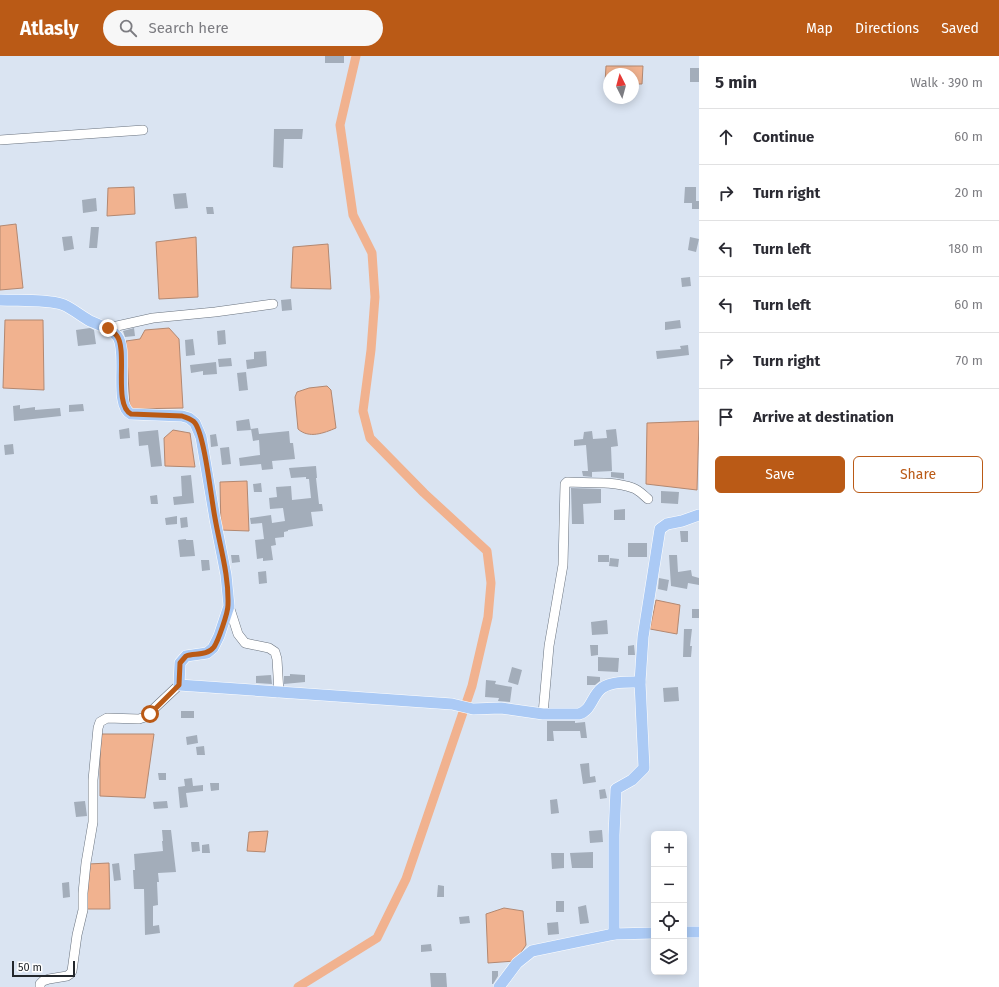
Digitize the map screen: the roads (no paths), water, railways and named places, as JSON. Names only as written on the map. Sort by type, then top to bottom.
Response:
[{"type":"main road","points":[[0,300],[54,303],[65,306],[89,320],[108,328],[118,336],[121,347],[121,382],[127,412],[131,414],[189,418],[195,423],[201,437],[226,575],[229,606],[219,636],[213,648],[207,653],[186,656],[180,663],[179,685],[452,704],[473,709],[501,708],[543,714],[579,714],[584,712],[602,688],[622,682],[640,682]]},
{"type":"main road","points":[[614,934],[613,842],[616,789],[632,780],[644,768],[640,682],[644,637],[660,529],[668,524],[699,515]]},
{"type":"main road","points":[[687,932],[699,932]]},
{"type":"main road","points":[[499,987],[517,963],[532,951],[614,934],[651,933]]},
{"type":"street","points":[[0,140],[143,130]]},
{"type":"street","points":[[108,328],[153,318],[215,312],[273,304]]},
{"type":"street","points":[[543,714],[549,646],[563,565],[565,484],[567,482],[624,486],[633,488],[648,499]]},
{"type":"street","points":[[229,606],[238,634],[245,643],[269,648],[275,652],[277,659],[279,693]]},
{"type":"street","points":[[40,987],[40,984],[44,981],[67,976],[72,971],[77,935],[83,910],[86,863],[92,822],[93,780],[98,728],[100,722],[107,718],[145,718],[179,685]]},
{"type":"waterway","points":[[298,987],[377,938],[406,879],[472,686],[488,617],[491,583],[487,551],[424,493],[370,438],[363,411],[371,350],[375,297],[372,253],[353,215],[340,125],[356,56]]}]
